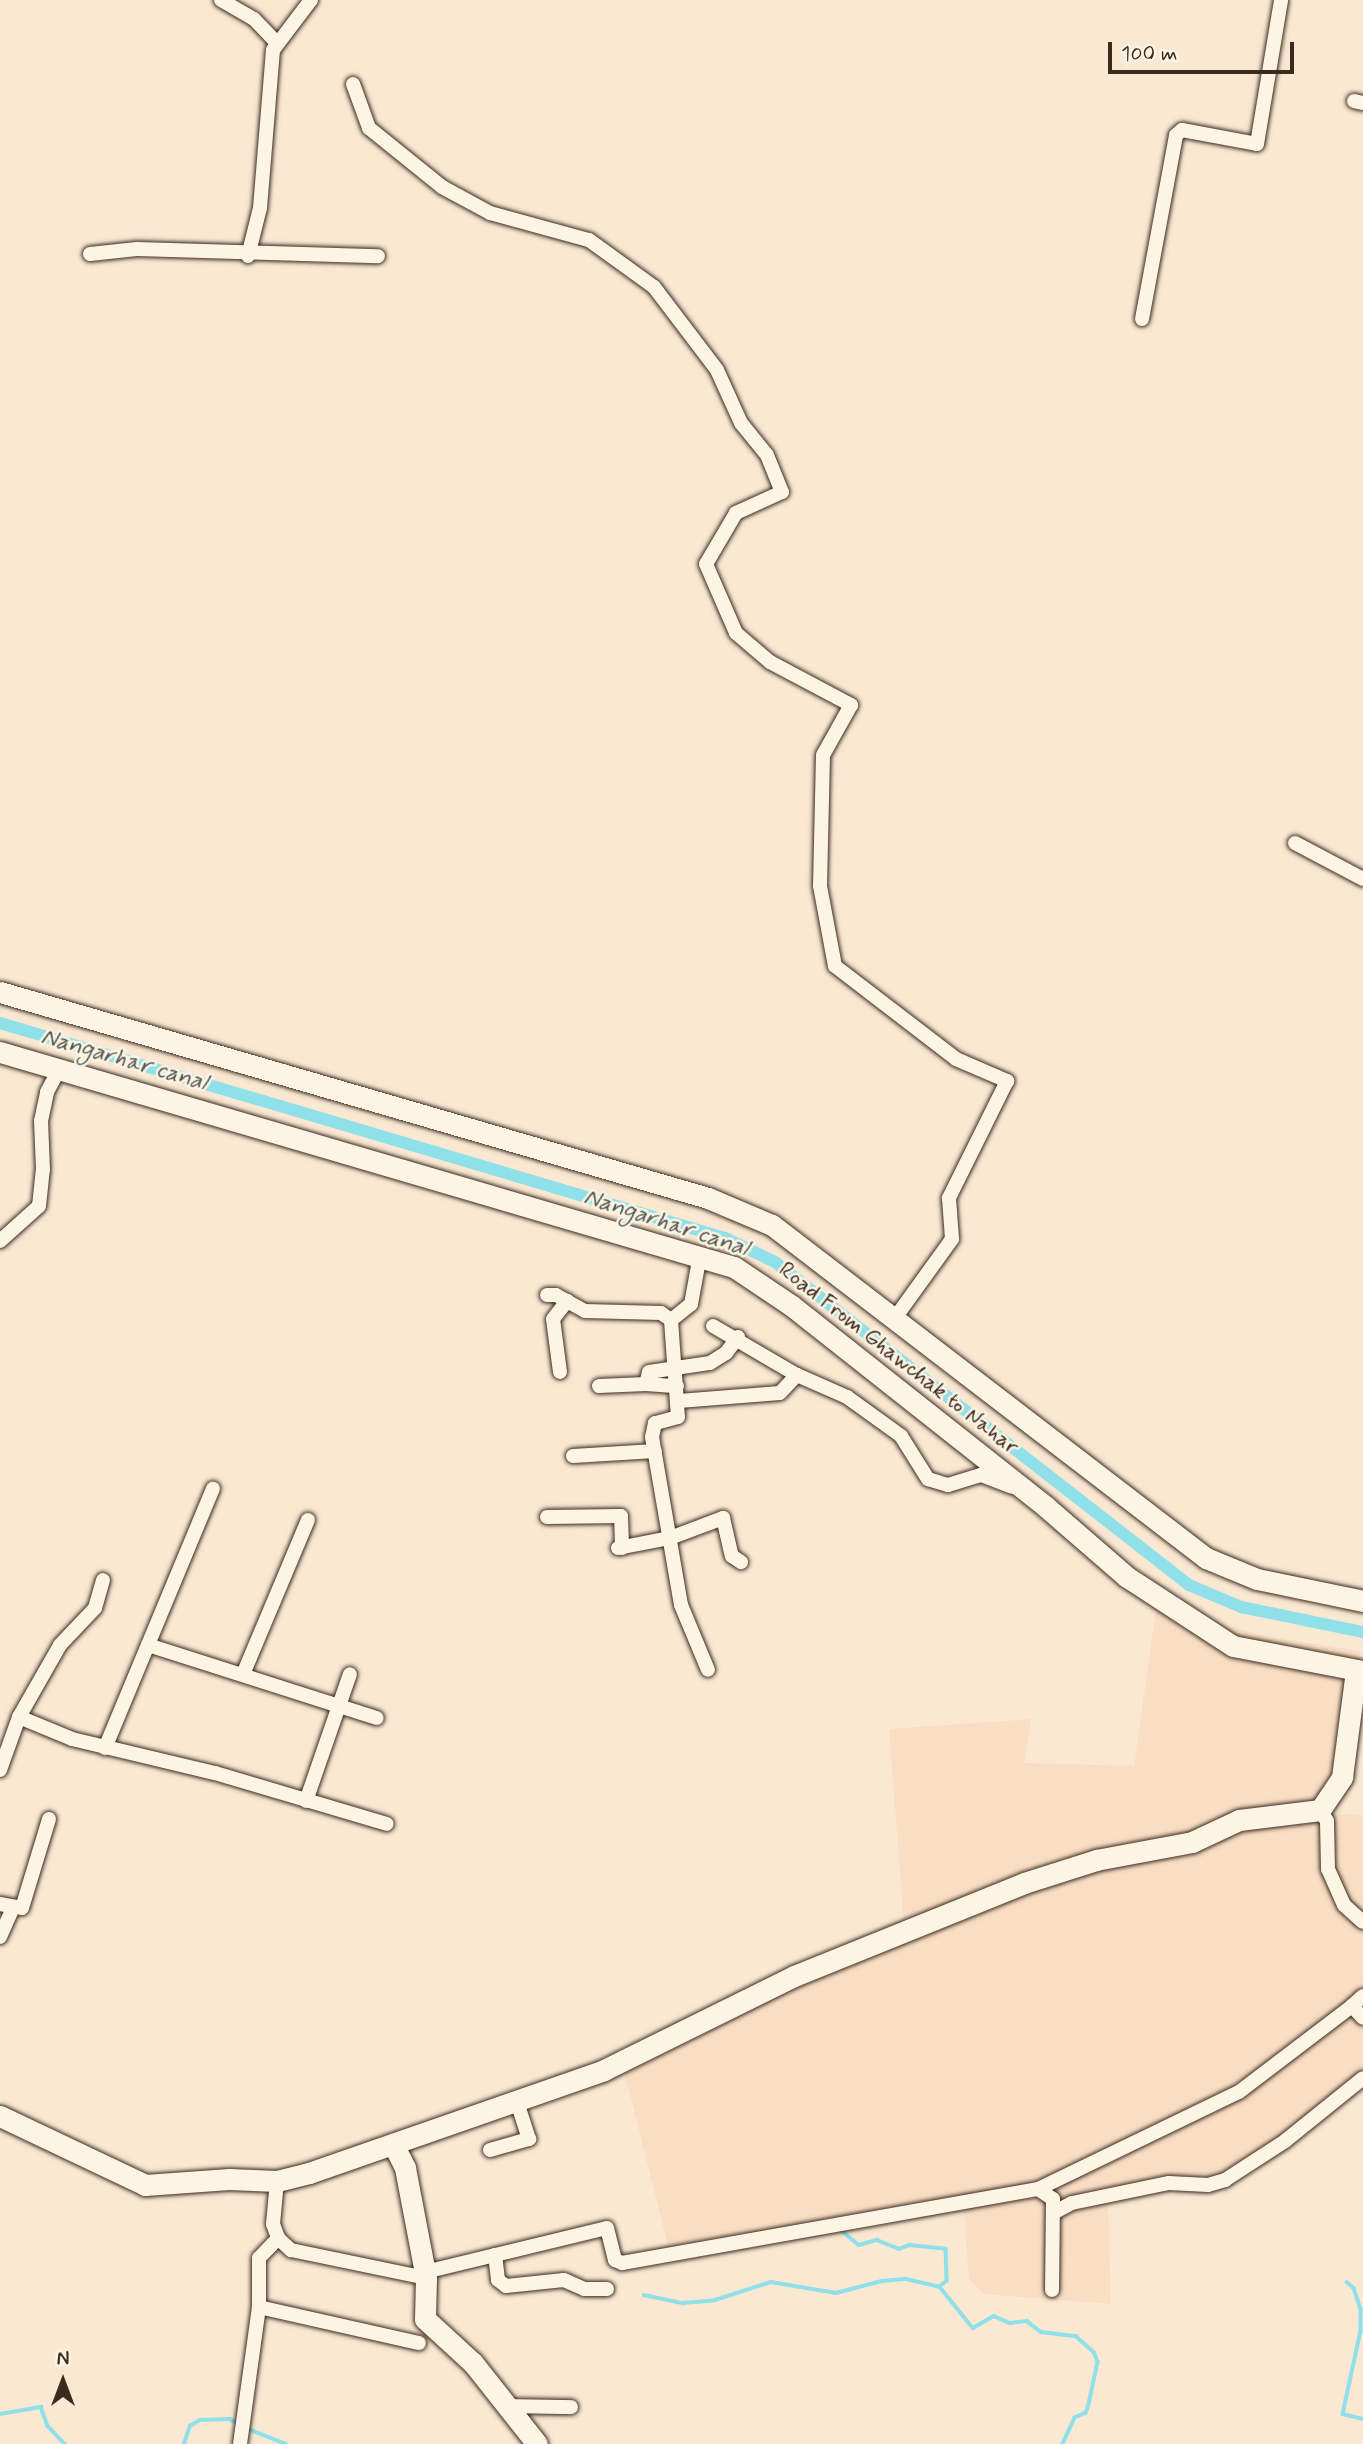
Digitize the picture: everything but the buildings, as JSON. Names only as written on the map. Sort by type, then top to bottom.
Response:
[{"type":"street","points":[[221,0],[254,19],[276,42]]},
{"type":"street","points":[[248,256],[260,208],[276,42],[307,10],[311,0]]},
{"type":"street","points":[[1142,318],[1176,135],[1182,130],[1257,144],[1282,0]]},
{"type":"street","points":[[353,84],[369,128],[442,187],[490,213],[589,240],[654,286],[717,370],[741,423],[767,455],[782,492],[736,513],[706,564],[736,633],[770,662],[851,705],[823,755],[820,886],[835,966],[956,1059],[1007,1082],[949,1198],[952,1239],[895,1318]]},
{"type":"street","points":[[90,254],[137,249],[248,256],[378,256]]},
{"type":"street","points":[[1295,843],[1363,879]]},
{"type":"street","points":[[0,992],[708,1198],[772,1225],[1206,1558],[1257,1579],[1363,1601]]},
{"type":"street","name":"Road From Ghawchak to Nahar","points":[[0,1052],[734,1267],[792,1306],[1029,1494],[1127,1577],[1233,1647],[1359,1671]]},
{"type":"street","points":[[0,1241],[39,1206],[43,1170],[41,1121],[47,1092],[59,1069]]},
{"type":"street","points":[[671,1320],[691,1304],[700,1255]]},
{"type":"street","points":[[547,1295],[567,1301],[585,1311],[662,1314],[671,1320]]},
{"type":"street","points":[[560,1372],[553,1320],[567,1301]]},
{"type":"street","points":[[671,1320],[678,1417],[655,1423],[655,1451],[681,1605],[708,1670]]},
{"type":"street","points":[[713,1326],[738,1338],[797,1375],[847,1397],[901,1436],[928,1479],[948,1485],[981,1475],[1029,1494]]},
{"type":"street","points":[[646,1384],[649,1372],[674,1365],[710,1363],[738,1338]]},
{"type":"street","points":[[598,1386],[646,1384],[678,1394],[780,1393],[797,1375]]},
{"type":"street","points":[[573,1457],[655,1451]]},
{"type":"street","points":[[105,1748],[213,1489]]},
{"type":"street","points":[[547,1517],[621,1516],[620,1548],[670,1538],[723,1518],[732,1556],[741,1562]]},
{"type":"street","points":[[244,1672],[308,1520]]},
{"type":"street","points":[[0,1770],[19,1717],[60,1645],[95,1608],[103,1580]]},
{"type":"street","points":[[148,1645],[244,1672],[377,1718]]},
{"type":"street","points":[[0,2116],[145,2185],[229,2179],[277,2181],[393,2144],[604,2070],[794,1976],[1024,1883],[1096,1860],[1192,1842],[1239,1820],[1320,1810],[1342,1777],[1359,1671]]},
{"type":"street","points":[[306,1801],[350,1674]]},
{"type":"street","points":[[19,1717],[105,1748],[215,1773],[387,1824]]},
{"type":"street","points":[[1320,1810],[1327,1821],[1328,1869],[1344,1905],[1363,1922]]},
{"type":"street","points":[[0,1937],[6,1906],[22,1908],[49,1819]]},
{"type":"street","points":[[277,2181],[273,2224],[278,2238],[291,2250],[425,2275],[607,2228],[615,2260],[622,2263],[1038,2189],[1238,2092],[1357,2001],[1363,2018]]},
{"type":"street","points":[[1052,2213],[1072,2203],[1169,2183],[1208,2185],[1225,2180],[1285,2141],[1363,2078]]},
{"type":"street","points":[[490,2150],[529,2139],[517,2101]]},
{"type":"street","points":[[393,2144],[405,2168],[425,2275],[425,2319],[511,2406],[537,2444]]},
{"type":"street","points":[[1038,2189],[1053,2199],[1052,2290]]},
{"type":"street","points":[[240,2444],[259,2307],[259,2258],[278,2238]]},
{"type":"street","points":[[495,2255],[498,2280],[506,2286],[564,2280],[584,2289],[607,2289]]},
{"type":"street","points":[[259,2307],[419,2343]]},
{"type":"street","points":[[511,2406],[570,2407]]},
{"type":"shaded area","points":[[1159,1588],[1211,1622],[1269,1637],[1360,1651],[1331,1814],[1363,1815],[1363,2078],[1228,2181],[1108,2202],[1111,2304],[984,2294],[969,2279],[964,2209],[672,2261],[621,2059],[904,1923],[889,1729],[1031,1719],[1024,1763],[1134,1766]]},
{"type":"waterway","name":"Nangarhar canal","points":[[0,1023],[725,1238],[775,1262],[1189,1585],[1241,1607],[1363,1632]]},
{"type":"waterway","points":[[841,2230],[859,2245],[877,2240],[899,2249],[910,2245],[946,2249],[947,2281],[941,2286]]},
{"type":"waterway","points":[[644,2295],[683,2303],[715,2300],[771,2282],[836,2293],[882,2281],[906,2279],[940,2287],[973,2328],[994,2316],[1010,2323],[1027,2321],[1041,2332],[1076,2336],[1094,2352],[1098,2362],[1086,2413],[1075,2418],[1063,2444]]},
{"type":"waterway","points":[[1347,2282],[1354,2288],[1361,2309],[1361,2331],[1343,2414],[1363,2419]]},
{"type":"waterway","points":[[0,2414],[41,2407],[48,2426],[65,2444]]},
{"type":"waterway","points":[[184,2444],[190,2426],[200,2420],[230,2419],[239,2424]]},
{"type":"waterway","points":[[246,2428],[286,2444]]}]
